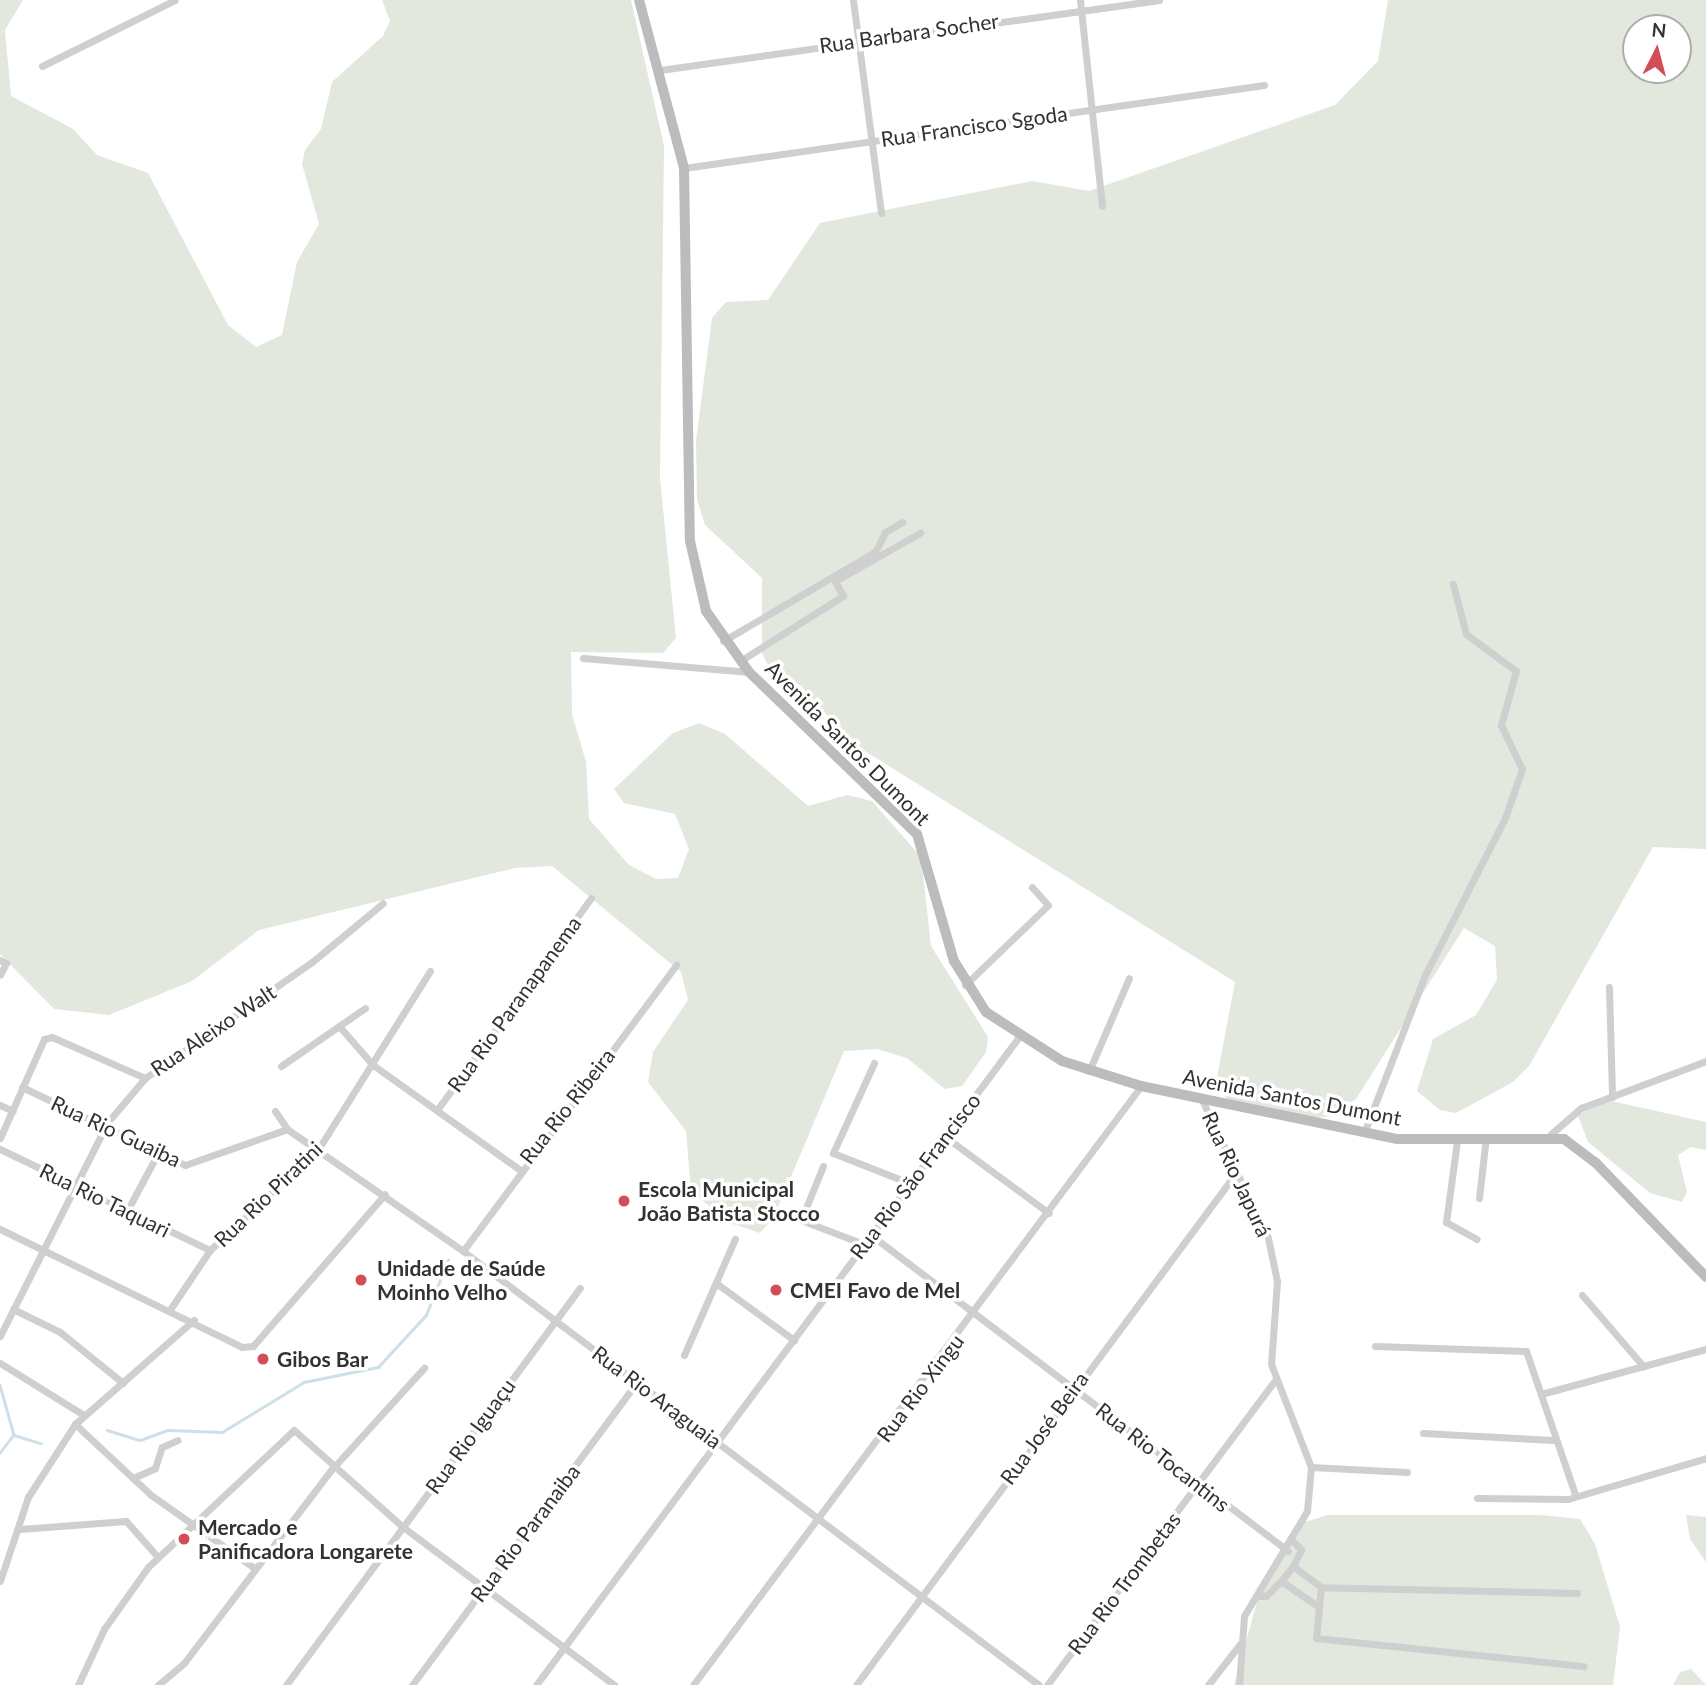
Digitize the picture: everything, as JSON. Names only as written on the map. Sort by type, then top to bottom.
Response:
[{"type":"street","points":[[42,66],[175,0]]},
{"type":"street","name":"Avenida Santos Dumont","points":[[639,0],[660,70],[684,169],[690,541],[706,611],[723,641],[749,672],[917,834],[965,985],[1018,1038],[1089,1071],[1142,1086],[1364,1133],[1457,1140],[1551,1134]]},
{"type":"street","points":[[853,0],[881,213]]},
{"type":"street","points":[[1080,0],[1096,109],[1102,206]]},
{"type":"street","name":"Rua Barbara Socher","points":[[660,70],[859,38],[1159,0]]},
{"type":"street","name":"Rua Francisco Sgoda","points":[[684,169],[1264,85]]},
{"type":"street","points":[[723,641],[875,552],[885,532],[902,522]]},
{"type":"street","points":[[740,661],[844,596],[835,581],[920,533]]},
{"type":"street","points":[[1364,1133],[1425,975],[1505,818],[1522,769],[1501,725],[1516,671],[1466,634],[1453,584]]},
{"type":"street","points":[[583,658],[749,672]]},
{"type":"street","points":[[965,985],[1048,905],[1032,887]]},
{"type":"street","name":"Rua Rio Paranapanema","points":[[437,1110],[592,898]]},
{"type":"street","name":"Rua Aleixo Walt","points":[[0,1336],[107,1123],[145,1078],[312,962],[383,903]]},
{"type":"street","points":[[0,975],[3,962]]},
{"type":"street","name":"Rua Rio Ribeira","points":[[463,1251],[519,1169],[676,965]]},
{"type":"street","name":"Rua Rio Piratini","points":[[171,1308],[211,1250],[319,1149],[430,971]]},
{"type":"street","points":[[1089,1071],[1129,978]]},
{"type":"street","points":[[1609,987],[1612,1097]]},
{"type":"street","points":[[281,1066],[365,1008]]},
{"type":"street","points":[[339,1026],[373,1065],[519,1169]]},
{"type":"street","points":[[0,1138],[44,1040],[52,1037],[145,1078]]},
{"type":"street","name":"Rua Rio São Francisco","points":[[536,1685],[1018,1038]]},
{"type":"street","points":[[1706,1061],[1563,1118],[1551,1134],[1595,1162],[1706,1277]]},
{"type":"street","points":[[874,1063],[833,1153],[909,1184]]},
{"type":"street","name":"Rua Rio Xingu","points":[[693,1685],[974,1315],[1142,1086]]},
{"type":"street","name":"Rua Rio Guaiba","points":[[22,1087],[107,1123],[159,1153],[196,1164],[287,1129]]},
{"type":"street","name":"Rua Rio Japurá","points":[[1201,1098],[1275,1261],[1276,1379],[1311,1467],[1309,1506],[1288,1551],[1244,1616],[1239,1685]]},
{"type":"street","points":[[0,1105],[13,1111]]},
{"type":"street","name":"Rua Rio Araguaia","points":[[275,1111],[287,1129],[463,1251],[1039,1685]]},
{"type":"street","points":[[944,1136],[1049,1213]]},
{"type":"street","points":[[1479,1198],[1486,1137]]},
{"type":"street","points":[[1457,1140],[1446,1222],[1477,1239]]},
{"type":"street","name":"Rua Rio Taquari","points":[[0,1149],[211,1250]]},
{"type":"street","points":[[127,1210],[159,1153]]},
{"type":"street","points":[[823,1166],[801,1220],[864,1244]]},
{"type":"street","name":"Rua José Beira","points":[[856,1685],[1073,1387],[1236,1173]]},
{"type":"street","points":[[0,1229],[253,1346],[384,1194]]},
{"type":"street","name":"Rua Rio Tocantins","points":[[872,1235],[1288,1551]]},
{"type":"street","points":[[684,1355],[735,1239]]},
{"type":"street","points":[[716,1283],[794,1340]]},
{"type":"street","name":"Rua Rio Iguaçu","points":[[286,1685],[580,1288]]},
{"type":"street","points":[[1582,1296],[1643,1366]]},
{"type":"street","points":[[13,1309],[60,1332],[123,1383]]},
{"type":"street","points":[[0,1581],[20,1529],[28,1497],[75,1424],[194,1320]]},
{"type":"street","points":[[1375,1346],[1526,1351],[1554,1440],[1576,1494]]},
{"type":"street","points":[[1541,1394],[1706,1349]]},
{"type":"street","points":[[0,1363],[84,1415]]},
{"type":"street","points":[[158,1685],[184,1663],[253,1567],[332,1469],[424,1368]]},
{"type":"street","name":"Rua Rio Trombetas","points":[[1046,1685],[1276,1379]]},
{"type":"street","name":"Rua Rio Paranaiba","points":[[412,1685],[637,1382]]},
{"type":"street","points":[[75,1424],[188,1524],[253,1567]]},
{"type":"street","points":[[78,1685],[104,1629],[158,1556],[188,1524],[294,1430],[332,1469],[402,1527],[614,1685]]},
{"type":"street","points":[[1423,1433],[1554,1440]]},
{"type":"street","points":[[133,1478],[155,1468],[162,1447],[178,1440]]},
{"type":"street","points":[[1477,1498],[1576,1494],[1706,1458]]},
{"type":"street","points":[[1311,1467],[1407,1472]]},
{"type":"street","points":[[20,1529],[126,1521],[158,1556]]},
{"type":"street","points":[[1258,1595],[1266,1596],[1293,1566],[1301,1550],[1293,1541]]},
{"type":"street","points":[[1293,1566],[1321,1587],[1577,1593]]},
{"type":"street","points":[[1281,1580],[1319,1607]]},
{"type":"street","points":[[1321,1587],[1316,1638],[1584,1666]]},
{"type":"street","points":[[1208,1685],[1241,1644]]},
{"type":"shaded area","points":[[0,0],[23,0],[5,30],[11,96],[73,129],[97,155],[148,173],[228,325],[256,347],[282,335],[297,262],[319,224],[302,164],[305,150],[321,129],[332,82],[383,36],[390,21],[382,0],[631,0],[664,146],[660,478],[676,638],[663,653],[571,652],[572,714],[586,762],[589,819],[629,865],[656,879],[678,878],[689,849],[675,814],[624,803],[614,789],[673,733],[699,723],[725,734],[808,806],[847,795],[872,801],[921,857],[931,946],[988,1037],[986,1052],[962,1086],[945,1089],[907,1058],[877,1049],[844,1051],[774,1217],[760,1233],[733,1224],[691,1192],[686,1131],[648,1082],[653,1052],[688,1000],[681,972],[552,866],[515,868],[259,930],[192,981],[109,1015],[54,1009],[0,954]]},
{"type":"shaded area","points":[[1388,0],[1706,0],[1706,849],[1653,847],[1529,1066],[1513,1082],[1456,1113],[1440,1110],[1417,1091],[1433,1039],[1476,1015],[1497,980],[1495,946],[1464,928],[1356,1099],[1326,1117],[1295,1119],[1235,1105],[1215,1088],[1235,982],[852,743],[801,686],[769,668],[762,653],[762,578],[705,525],[697,499],[696,441],[712,318],[726,302],[768,300],[820,223],[1032,181],[1089,191],[1335,105],[1378,61]]},
{"type":"shaded area","points":[[1602,1099],[1706,1122],[1706,1150],[1691,1147],[1678,1155],[1687,1192],[1682,1202],[1650,1193],[1588,1142],[1578,1116]]},
{"type":"shaded area","points":[[1328,1515],[1541,1515],[1580,1519],[1595,1544],[1620,1627],[1613,1685],[1234,1685],[1263,1580],[1298,1524]]},
{"type":"shaded area","points":[[1686,1515],[1706,1517],[1706,1562],[1690,1539]]},
{"type":"shaded area","points":[[1691,1669],[1706,1685],[1673,1685],[1680,1672]]},
{"type":"waterway","points":[[107,1430],[140,1440],[168,1430],[222,1432],[304,1382],[378,1367],[426,1315],[448,1260]]},
{"type":"waterway","points":[[0,1385],[14,1435],[0,1453]]},
{"type":"waterway","points":[[14,1435],[41,1443]]},
{"type":"place","name":"Escola Municipal João Batista Stocco","points":[[624,1201]]},
{"type":"place","name":"Unidade de Saúde Moinho Velho","points":[[361,1280]]},
{"type":"place","name":"CMEI Favo de Mel","points":[[776,1290]]},
{"type":"place","name":"Gibos Bar","points":[[263,1359]]},
{"type":"place","name":"Mercado e Panificadora Longarete","points":[[184,1539]]}]
